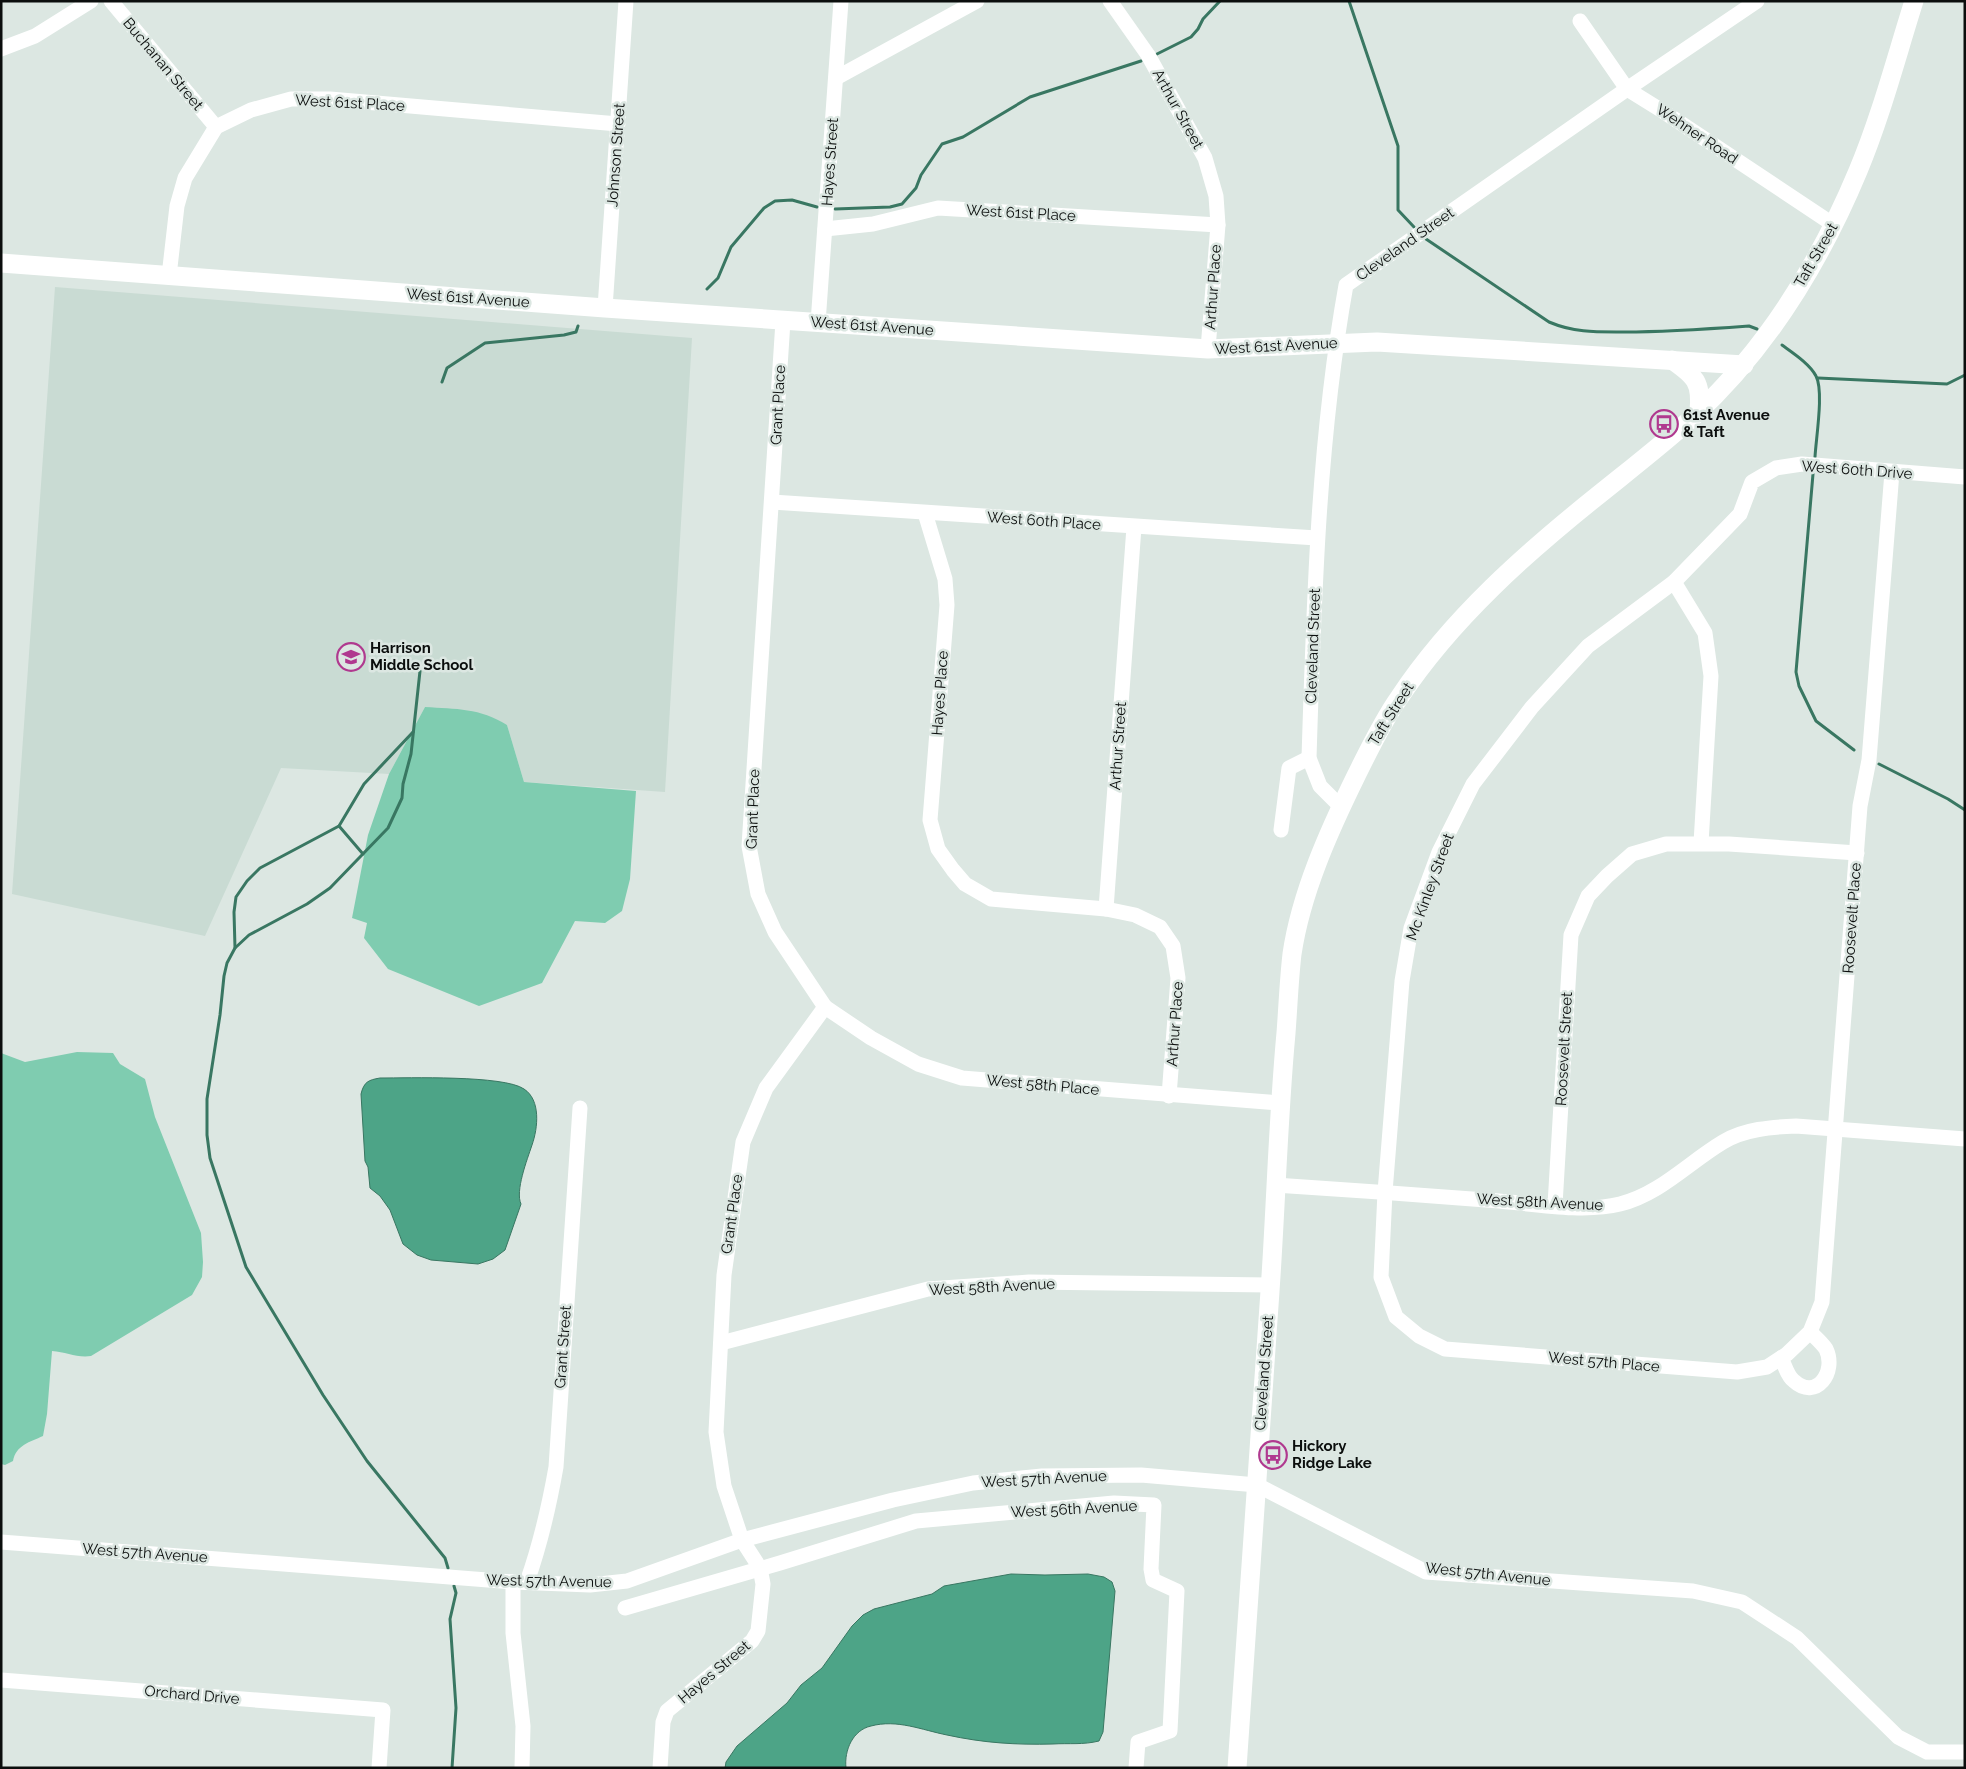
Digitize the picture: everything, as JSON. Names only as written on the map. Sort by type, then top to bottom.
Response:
[{"type":"main road","name":"Taft Street","points":[[1285,1039],[1293,951],[1311,877],[1341,807],[1370,749],[1399,698],[1432,654],[1472,608],[1533,550],[1637,465],[1699,411],[1744,365],[1762,343],[1834,226],[1860,168],[1880,113],[1914,1]]},
{"type":"main road","name":"West 61st Avenue","points":[[1,263],[783,321],[1208,349],[1377,342],[1744,365]]},
{"type":"main road","points":[[1672,360],[1689,372],[1696,382],[1701,394],[1699,411]]},
{"type":"main road","name":"Cleveland Street","points":[[1237,1768],[1285,1039]]},
{"type":"street","points":[[1,49],[35,36],[91,1]]},
{"type":"street","name":"Buchanan Street","points":[[111,1],[216,127]]},
{"type":"street","name":"Johnson Street","points":[[604,308],[626,1]]},
{"type":"street","name":"Hayes Street","points":[[818,323],[841,1]]},
{"type":"street","points":[[836,78],[977,1]]},
{"type":"street","name":"Cleveland Street","points":[[1341,807],[1320,786],[1309,758],[1316,538],[1336,343],[1346,285],[1627,89],[1757,1]]},
{"type":"street","name":"Arthur Street","points":[[1111,2],[1148,55],[1205,158],[1216,196],[1218,224]]},
{"type":"street","name":"Wehner Road","points":[[1580,22],[1627,89],[1834,226]]},
{"type":"street","name":"West 61st Place","points":[[216,127],[251,110],[291,99],[330,99],[618,124]]},
{"type":"street","points":[[169,276],[176,206],[185,178],[216,127]]},
{"type":"street","name":"West 61st Place","points":[[825,229],[873,224],[938,208],[1218,224]]},
{"type":"street","name":"Arthur Place","points":[[1208,349],[1218,224]]},
{"type":"street","name":"Grant Place","points":[[721,1343],[724,1275],[743,1142],[766,1088],[825,1007],[775,932],[758,894],[749,846],[783,321]]},
{"type":"street","name":"West 60th Drive","points":[[1752,482],[1776,468],[1802,464],[1965,477]]},
{"type":"street","name":"Roosevelt Place","points":[[1784,1356],[1810,1332],[1822,1302],[1856,853],[1860,806],[1869,760],[1892,472]]},
{"type":"street","name":"Mc Kinley Street","points":[[1419,1336],[1396,1318],[1381,1277],[1385,1192],[1402,982],[1411,928],[1439,852],[1473,784],[1532,707],[1588,646],[1674,582],[1740,514],[1752,482]]},
{"type":"street","name":"West 60th Place","points":[[772,502],[1316,538]]},
{"type":"street","name":"Hayes Place","points":[[925,513],[945,579],[947,604],[930,820],[938,849],[965,884],[991,899],[1106,909]]},
{"type":"street","name":"Arthur Street","points":[[1106,909],[1134,527]]},
{"type":"street","points":[[1674,582],[1705,633],[1711,676],[1701,843]]},
{"type":"street","points":[[1281,830],[1289,768],[1309,758]]},
{"type":"street","name":"Roosevelt Street","points":[[1555,1205],[1570,935],[1588,896],[1632,854],[1666,844],[1701,843],[1856,853]]},
{"type":"street","name":"Arthur Place","points":[[1106,909],[1135,915],[1160,927],[1174,946],[1178,978],[1170,1096]]},
{"type":"street","name":"West 58th Place","points":[[825,1007],[871,1038],[918,1064],[962,1078],[1170,1096],[1280,1103]]},
{"type":"street","name":"Grant Street","points":[[522,1768],[523,1726],[512,1633],[520,1582],[536,1556],[550,1506],[556,1468],[580,1108]]},
{"type":"street","name":"West 58th Avenue","points":[[1276,1185],[1603,1207],[1619,1205],[1641,1198],[1665,1184],[1724,1141],[1772,1127],[1796,1126],[1965,1139]]},
{"type":"street","name":"West 58th Avenue","points":[[721,1343],[928,1289],[1029,1282],[1270,1286]]},
{"type":"street","points":[[1784,1356],[1787,1372],[1795,1382],[1809,1388],[1820,1383],[1828,1373],[1828,1357],[1826,1349],[1810,1332]]},
{"type":"street","name":"West 57th Place","points":[[1419,1336],[1445,1349],[1737,1372],[1767,1367],[1784,1356]]},
{"type":"street","name":"Hayes Street","points":[[660,1768],[663,1722],[667,1711],[752,1641],[758,1632],[762,1584],[760,1568],[742,1540],[724,1486],[716,1432],[721,1343]]},
{"type":"street","name":"West 57th Avenue","points":[[1,1542],[520,1582],[590,1585],[627,1581],[742,1540],[893,1500],[973,1483],[1042,1476],[1141,1475],[1257,1485],[1426,1572],[1693,1591],[1742,1602],[1797,1638],[1898,1737],[1927,1752],[1965,1752]]},
{"type":"street","name":"West 56th Avenue","points":[[760,1568],[916,1521],[1114,1503],[1154,1505],[1151,1569],[1153,1580],[1177,1591],[1170,1730],[1138,1742],[1136,1768]]},
{"type":"street","points":[[625,1608],[760,1568]]},
{"type":"street","name":"Orchard Drive","points":[[1,1680],[383,1710],[380,1768]]},
{"type":"shaded area","name":"Harrison Middle School","points":[[55,287],[692,338],[665,792],[524,782],[507,725],[425,707],[389,774],[281,768],[205,936],[12,894]]},
{"type":"shaded area","points":[[425,707],[477,712],[497,719],[507,725],[524,782],[636,791],[630,879],[622,911],[605,923],[575,921],[542,983],[479,1006],[388,969],[364,938],[367,923],[352,918],[368,835],[389,774]]},
{"type":"shaded area","points":[[77,1052],[113,1053],[120,1064],[145,1079],[155,1117],[201,1233],[202,1277],[192,1295],[91,1356],[52,1351],[47,1414],[43,1436],[20,1448],[13,1461],[5,1465],[1,1464],[1,1053],[25,1062]]},
{"type":"shaded area","points":[[380,1078],[455,1078],[497,1081],[524,1089],[533,1100],[536,1107],[537,1123],[519,1191],[521,1204],[505,1250],[493,1259],[478,1264],[431,1260],[417,1255],[403,1244],[390,1210],[380,1196],[370,1188],[368,1167],[365,1161],[361,1094],[367,1082]]},
{"type":"shaded area","points":[[1011,1574],[1088,1574],[1104,1577],[1112,1582],[1115,1591],[1103,1732],[1099,1741],[1076,1744],[1000,1743],[961,1738],[900,1724],[881,1724],[865,1728],[855,1736],[848,1748],[846,1768],[725,1768],[726,1762],[737,1746],[787,1703],[801,1685],[822,1668],[852,1626],[863,1615],[874,1609],[932,1594],[944,1586]]},
{"type":"waterway","points":[[1157,54],[1191,37],[1203,19],[1220,1]]},
{"type":"waterway","points":[[1349,1],[1398,146],[1398,210],[1414,227]]},
{"type":"waterway","points":[[835,209],[890,207],[902,204],[916,188],[921,175],[942,144],[963,137],[1030,97],[1141,61]]},
{"type":"waterway","points":[[707,289],[718,278],[731,247],[764,208],[775,201],[792,200],[817,207]]},
{"type":"waterway","points":[[1426,239],[1549,322],[1559,326],[1605,332],[1671,331],[1749,326],[1757,329]]},
{"type":"waterway","points":[[442,382],[447,368],[485,343],[564,335],[576,332],[578,326]]},
{"type":"waterway","points":[[1782,345],[1810,367],[1816,376],[1819,392],[1819,415],[1815,457]]},
{"type":"waterway","points":[[1818,378],[1947,384],[1965,375]]},
{"type":"waterway","points":[[1813,474],[1796,672],[1799,686],[1816,721],[1854,750]]},
{"type":"waterway","points":[[420,671],[411,754],[403,784],[402,798],[388,828],[330,888],[307,904],[249,935],[235,948],[227,963],[207,1099],[207,1135],[210,1158],[246,1267],[323,1395],[367,1461],[445,1558],[448,1568]]},
{"type":"waterway","points":[[235,948],[234,912],[236,897],[247,881],[260,868],[339,826],[364,784],[413,732]]},
{"type":"waterway","points":[[1879,764],[1948,799],[1965,810]]},
{"type":"waterway","points":[[339,826],[363,854]]},
{"type":"waterway","points":[[452,1768],[456,1708],[450,1619],[456,1593],[454,1586]]},
{"type":"place","name":"61st Avenue & Taft","points":[[1664,424]]},
{"type":"place","name":"Harrison Middle School","points":[[351,657]]},
{"type":"place","name":"Hickory Ridge Lake","points":[[1273,1455]]}]
